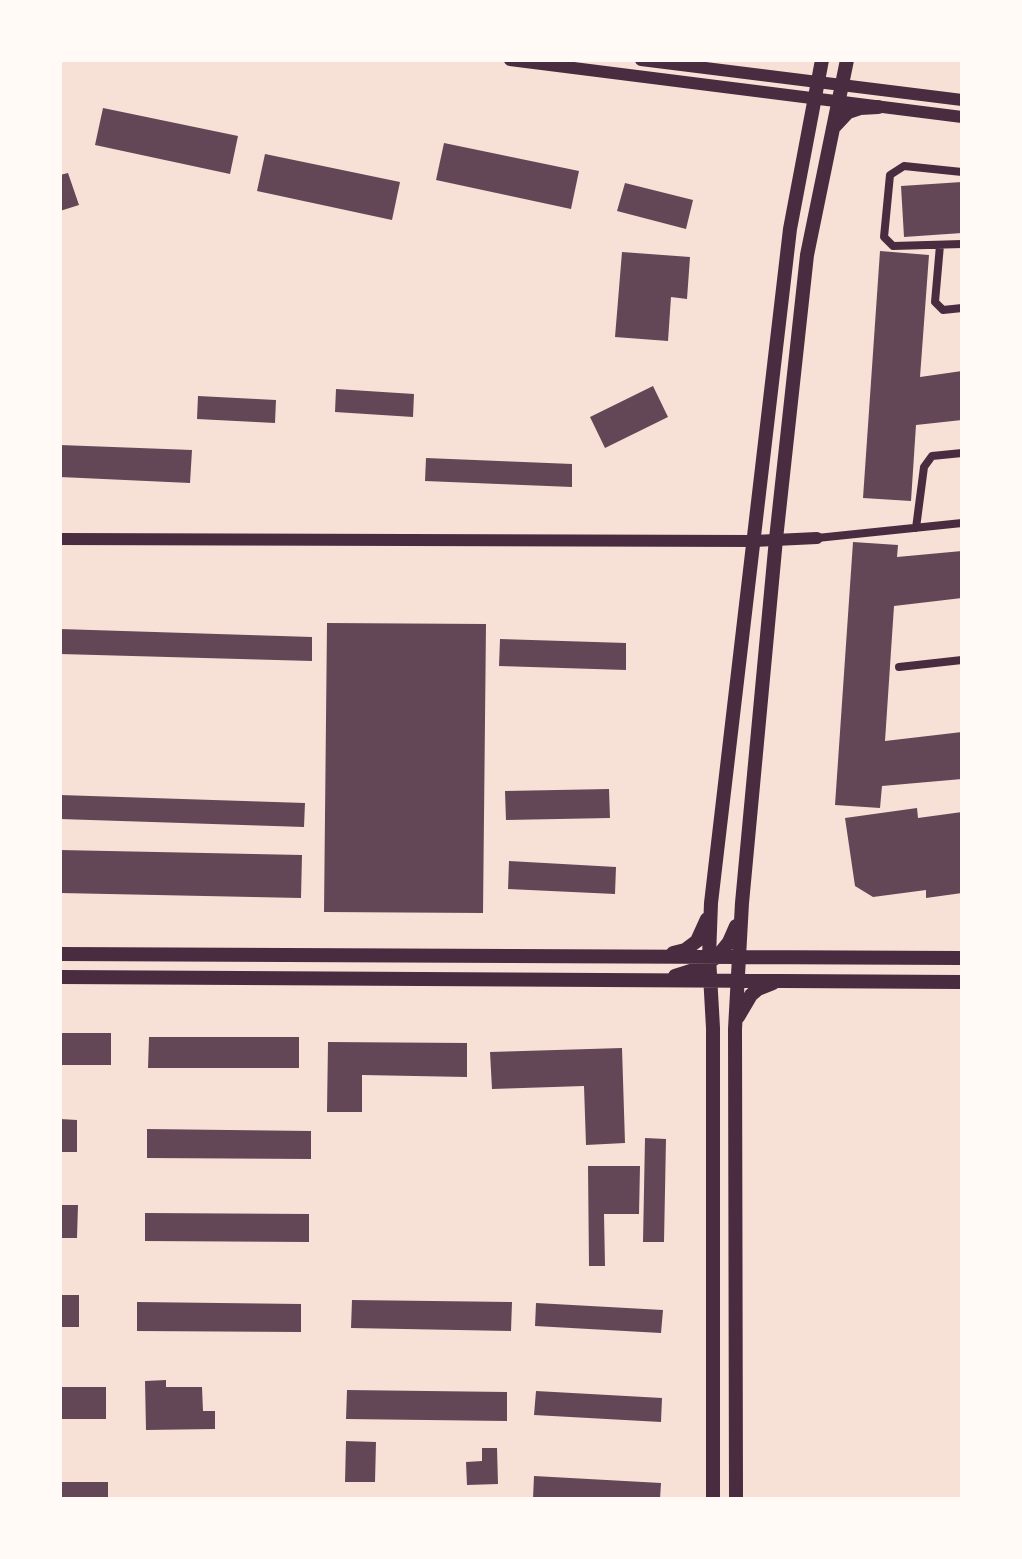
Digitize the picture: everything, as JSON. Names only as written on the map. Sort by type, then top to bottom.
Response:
[{"type":"main road","points":[[736,1499],[735,1029],[729,973],[712,959],[711,903],[790,229],[822,60]]},
{"type":"main road","points":[[713,1499],[713,1028],[717,1001],[729,973],[742,903],[776,539],[807,255],[837,96],[847,60]]},
{"type":"main road","points":[[830,134],[848,112],[878,107]]},
{"type":"main road","points":[[651,957],[685,950],[697,941],[711,903]]},
{"type":"main road","points":[[647,980],[680,975],[712,959],[731,937],[742,903]]},
{"type":"main road","points":[[60,954],[651,957],[712,959],[729,973],[782,981],[962,982]]},
{"type":"main road","points":[[60,977],[647,980],[729,973],[785,957],[962,958]]},
{"type":"main road","points":[[735,1029],[741,1008],[751,995],[767,984],[782,981]]},
{"type":"street","points":[[510,60],[814,100],[884,91],[962,100]]},
{"type":"street","points":[[641,60],[817,83],[837,96],[878,107],[962,117]]},
{"type":"street","points":[[808,133],[819,112],[837,96]]},
{"type":"street","points":[[962,172],[904,166],[890,175],[884,237],[893,246],[962,244]]},
{"type":"street","points":[[940,245],[935,302],[943,310],[962,308]]},
{"type":"street","points":[[916,528],[924,467],[932,456],[962,453]]},
{"type":"street","points":[[60,539],[754,541],[817,538],[962,523]]},
{"type":"street","points":[[899,667],[962,660]]},
{"type":"building","points":[[103,108],[238,136],[230,174],[95,145]]},
{"type":"building","points":[[444,143],[579,171],[571,209],[436,180]]},
{"type":"building","points":[[265,154],[400,182],[392,220],[257,191]]},
{"type":"building","points":[[68,173],[79,205],[60,211],[60,175]]},
{"type":"building","points":[[962,182],[962,233],[904,237],[901,186]]},
{"type":"building","points":[[625,183],[693,200],[686,229],[617,211]]},
{"type":"building","points":[[880,251],[929,255],[920,377],[962,371],[962,420],[916,425],[911,501],[863,498]]},
{"type":"building","points":[[622,252],[690,257],[687,299],[671,297],[668,341],[615,337]]},
{"type":"building","points":[[653,386],[668,417],[605,448],[590,417]]},
{"type":"building","points":[[336,389],[414,394],[413,417],[335,412]]},
{"type":"building","points":[[198,396],[276,400],[275,423],[197,419]]},
{"type":"building","points":[[60,445],[192,450],[190,483],[60,477]]},
{"type":"building","points":[[426,458],[572,464],[572,487],[425,481]]},
{"type":"building","points":[[853,542],[898,545],[897,557],[962,551],[962,598],[894,606],[885,741],[962,732],[962,779],[882,786],[880,808],[835,805]]},
{"type":"building","points":[[327,623],[486,624],[483,913],[324,912]]},
{"type":"building","points":[[60,629],[312,637],[312,661],[60,654]]},
{"type":"building","points":[[500,639],[626,643],[626,670],[499,666]]},
{"type":"building","points":[[609,789],[610,818],[506,820],[505,791]]},
{"type":"building","points":[[60,795],[305,803],[304,827],[60,819]]},
{"type":"building","points":[[917,808],[918,818],[962,812],[962,893],[926,898],[926,890],[873,897],[855,886],[845,818]]},
{"type":"building","points":[[60,850],[302,855],[301,898],[60,893]]},
{"type":"building","points":[[509,861],[616,867],[615,894],[508,889]]},
{"type":"building","points":[[60,1033],[111,1033],[111,1065],[60,1065]]},
{"type":"building","points":[[149,1037],[299,1037],[299,1068],[148,1068]]},
{"type":"building","points":[[328,1042],[467,1043],[467,1077],[362,1075],[362,1112],[327,1112]]},
{"type":"building","points":[[622,1048],[625,1143],[586,1145],[584,1086],[492,1089],[490,1052]]},
{"type":"building","points":[[60,1119],[77,1120],[77,1152],[60,1152]]},
{"type":"building","points":[[147,1129],[311,1131],[311,1159],[147,1158]]},
{"type":"building","points":[[645,1138],[666,1139],[664,1242],[643,1242]]},
{"type":"building","points":[[588,1166],[640,1166],[639,1214],[604,1214],[605,1266],[589,1266]]},
{"type":"building","points":[[60,1205],[78,1205],[77,1238],[60,1238]]},
{"type":"building","points":[[145,1213],[309,1214],[309,1242],[145,1241]]},
{"type":"building","points":[[60,1295],[79,1295],[79,1327],[60,1327]]},
{"type":"building","points":[[352,1300],[512,1302],[511,1331],[351,1328]]},
{"type":"building","points":[[137,1302],[301,1304],[301,1332],[137,1331]]},
{"type":"building","points":[[536,1303],[663,1310],[661,1333],[535,1326]]},
{"type":"building","points":[[166,1380],[166,1387],[202,1387],[203,1411],[215,1411],[215,1429],[146,1430],[145,1381]]},
{"type":"building","points":[[60,1387],[106,1387],[106,1419],[60,1419]]},
{"type":"building","points":[[347,1390],[507,1392],[507,1421],[346,1419]]},
{"type":"building","points":[[536,1391],[662,1398],[661,1422],[534,1415]]},
{"type":"building","points":[[346,1441],[376,1442],[375,1482],[345,1482]]},
{"type":"building","points":[[482,1448],[497,1448],[498,1484],[467,1485],[466,1462],[482,1461]]},
{"type":"building","points":[[534,1476],[661,1483],[660,1499],[533,1499]]},
{"type":"building","points":[[60,1482],[108,1482],[108,1499],[60,1499]]}]
